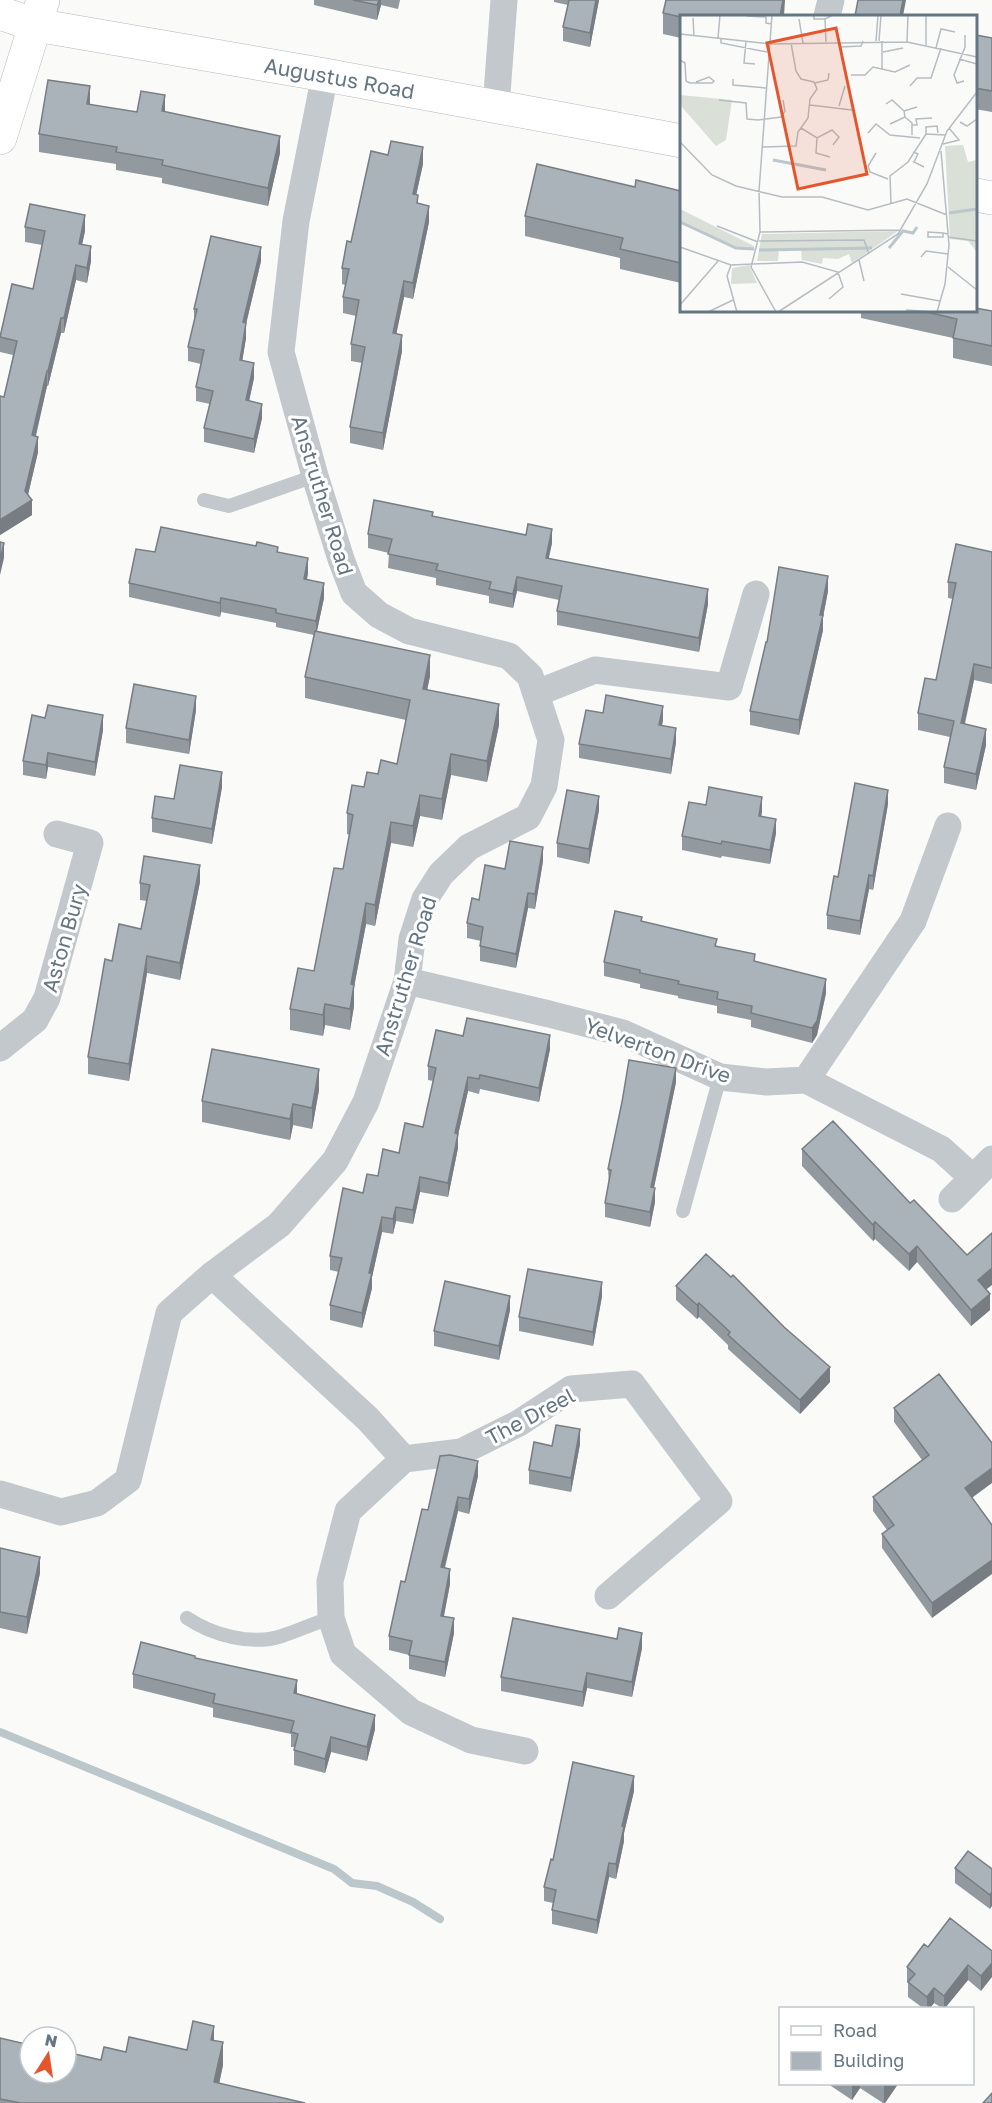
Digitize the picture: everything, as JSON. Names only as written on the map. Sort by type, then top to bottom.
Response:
[{"type":"street","points":[[496,107],[504,0]]},
{"type":"street","points":[[827,15],[831,0]]},
{"type":"street","points":[[0,138],[39,12]]},
{"type":"street","name":"Augustus Road","points":[[0,13],[39,12],[325,75],[680,141]]},
{"type":"street","name":"Anstruther Road","points":[[0,1494],[61,1512],[97,1503],[128,1480],[169,1313],[212,1275],[279,1225],[335,1161],[366,1102],[407,981],[412,939],[425,899],[441,874],[469,847],[528,817],[544,786],[551,740],[530,676],[509,656],[409,631],[378,615],[354,593],[315,476],[280,351],[296,221],[325,75]]},
{"type":"street","points":[[977,195],[992,198]]},
{"type":"street","points":[[537,693],[595,670],[729,687],[756,594]]},
{"type":"street","points":[[806,1080],[913,921],[948,826]]},
{"type":"street","name":"Aston Bury","points":[[0,1048],[35,1020],[47,998],[90,843],[57,834]]},
{"type":"street","name":"Yelverton Drive","points":[[407,981],[623,1033],[720,1077],[766,1082],[806,1080],[941,1149],[972,1177]]},
{"type":"street","points":[[952,1199],[992,1159]]},
{"type":"street","points":[[212,1275],[368,1419],[404,1459],[348,1512],[330,1581],[331,1618],[344,1654],[411,1712],[471,1740],[525,1751]]},
{"type":"street","name":"The Dreel","points":[[404,1459],[461,1452],[519,1423],[571,1389],[632,1384],[719,1502],[608,1596]]},
{"type":"lane","points":[[204,500],[229,506],[315,476]]},
{"type":"lane","points":[[683,1211],[720,1077]]},
{"type":"lane","points":[[187,1618],[200,1627],[251,1640],[269,1640],[331,1618]]},
{"type":"building","points":[[353,0],[379,0],[377,5]]},
{"type":"building","points":[[569,0],[596,0],[590,33],[563,27]]},
{"type":"building","points":[[666,0],[783,0],[780,15],[680,17],[663,13]]},
{"type":"building","points":[[858,0],[903,0],[900,15],[855,15]]},
{"type":"building","points":[[977,35],[992,38],[992,91],[977,88]]},
{"type":"building","points":[[48,80],[90,86],[87,104],[137,112],[141,91],[165,95],[162,111],[280,136],[268,188],[162,165],[163,160],[116,152],[117,147],[39,134]]},
{"type":"building","points":[[391,141],[423,147],[413,194],[418,195],[417,203],[429,206],[413,283],[404,281],[393,333],[402,335],[383,433],[350,427],[365,347],[351,344],[359,300],[343,297],[349,269],[342,268],[347,241],[351,242],[371,151],[388,155]]},
{"type":"building","points":[[537,164],[635,187],[636,180],[680,191],[680,263],[620,249],[623,238],[525,216]]},
{"type":"building","points":[[30,204],[85,215],[79,244],[91,246],[87,268],[76,265],[32,435],[38,437],[25,491],[32,500],[0,520],[0,396],[4,397],[17,341],[0,337],[12,284],[33,289],[45,231],[25,227]]},
{"type":"building","points":[[211,236],[261,247],[243,322],[246,323],[240,360],[254,363],[246,400],[262,404],[254,439],[204,428],[213,391],[196,387],[204,350],[188,347],[197,309],[194,309]]},
{"type":"building","points":[[977,308],[992,311],[992,346],[953,338],[957,319],[927,312],[977,312]]},
{"type":"building","points":[[374,500],[433,512],[432,516],[526,535],[528,524],[552,529],[546,558],[708,589],[699,638],[557,611],[562,586],[517,577],[513,594],[489,589],[491,582],[436,570],[438,564],[388,554],[392,539],[368,534]]},
{"type":"building","points":[[161,527],[256,546],[257,542],[278,547],[277,552],[308,558],[304,579],[324,583],[316,621],[276,613],[276,609],[221,598],[220,603],[129,583],[136,549],[155,552]]},
{"type":"building","points":[[0,542],[4,543],[0,560]]},
{"type":"building","points":[[956,544],[992,552],[992,668],[974,664],[961,723],[986,729],[976,774],[944,767],[954,721],[918,713],[925,678],[936,680],[956,583],[948,582]]},
{"type":"building","points":[[779,567],[828,576],[820,615],[823,615],[799,720],[750,711],[767,642]]},
{"type":"building","points":[[315,631],[430,655],[423,689],[499,704],[487,761],[451,754],[442,799],[420,795],[413,826],[391,822],[375,905],[366,903],[351,984],[354,985],[350,1009],[325,1004],[323,1015],[290,1009],[298,968],[314,971],[334,868],[343,869],[353,815],[347,813],[352,785],[364,787],[367,772],[378,774],[381,760],[397,764],[410,700],[305,677]]},
{"type":"building","points":[[134,684],[196,696],[189,740],[126,728]]},
{"type":"building","points":[[606,695],[663,706],[659,725],[676,728],[671,759],[579,744],[586,710],[603,713]]},
{"type":"building","points":[[48,705],[103,715],[95,762],[48,753],[46,765],[23,761],[32,715],[45,718]]},
{"type":"building","points":[[180,765],[222,772],[212,829],[152,818],[155,796],[174,799]]},
{"type":"building","points":[[855,783],[888,790],[873,876],[869,875],[860,921],[827,915],[834,876],[838,877]]},
{"type":"building","points":[[709,787],[762,797],[759,816],[776,819],[770,850],[682,836],[689,802],[706,805]]},
{"type":"building","points":[[567,790],[599,796],[589,849],[557,843]]},
{"type":"building","points":[[510,841],[543,847],[535,894],[528,893],[516,954],[480,946],[483,927],[467,923],[472,898],[479,900],[485,865],[505,869]]},
{"type":"building","points":[[144,856],[200,865],[180,963],[147,956],[129,1064],[88,1057],[105,959],[112,961],[119,924],[141,929],[150,885],[140,883]]},
{"type":"building","points":[[615,911],[642,917],[641,921],[717,939],[715,946],[755,954],[754,961],[826,979],[817,1021],[812,1028],[751,1013],[752,1006],[717,999],[718,992],[678,984],[679,981],[640,973],[640,970],[604,962]]},
{"type":"building","points":[[467,1018],[550,1035],[539,1088],[480,1075],[479,1079],[468,1077],[455,1133],[458,1134],[448,1183],[420,1177],[413,1210],[396,1207],[393,1219],[382,1217],[362,1313],[330,1305],[342,1258],[330,1256],[343,1188],[363,1193],[367,1174],[378,1176],[383,1149],[399,1153],[405,1123],[423,1127],[436,1068],[428,1066],[436,1030],[463,1036]]},
{"type":"building","points":[[212,1049],[319,1069],[312,1108],[293,1104],[290,1119],[202,1101]]},
{"type":"building","points":[[629,1060],[676,1068],[651,1187],[655,1188],[650,1212],[605,1203],[611,1170],[608,1169]]},
{"type":"building","points":[[833,1121],[910,1203],[914,1200],[967,1255],[992,1233],[992,1268],[978,1280],[990,1294],[971,1310],[917,1246],[909,1254],[875,1222],[873,1225],[802,1149]]},
{"type":"building","points":[[706,1254],[731,1277],[733,1275],[784,1327],[830,1367],[800,1400],[728,1335],[730,1332],[699,1303],[697,1305],[676,1286]]},
{"type":"building","points":[[528,1269],[602,1282],[593,1332],[519,1317]]},
{"type":"building","points":[[445,1281],[510,1296],[499,1346],[434,1331]]},
{"type":"building","points":[[939,1374],[992,1443],[992,1468],[965,1488],[992,1525],[992,1560],[932,1603],[882,1534],[894,1525],[873,1497],[929,1455],[894,1408]]},
{"type":"building","points":[[556,1425],[580,1429],[571,1478],[529,1470],[534,1442],[552,1446]]},
{"type":"building","points":[[450,1455],[478,1461],[469,1499],[458,1497],[441,1567],[450,1569],[441,1616],[454,1618],[445,1662],[409,1655],[412,1641],[389,1636],[401,1581],[405,1582],[422,1509],[428,1510],[440,1456]]},
{"type":"building","points":[[0,1548],[40,1557],[27,1617],[0,1612]]},
{"type":"building","points":[[513,1618],[617,1639],[619,1628],[642,1633],[632,1682],[587,1673],[583,1692],[501,1677]]},
{"type":"building","points":[[141,1642],[195,1656],[195,1658],[297,1680],[294,1693],[375,1715],[367,1747],[331,1737],[325,1759],[294,1750],[298,1734],[291,1732],[294,1721],[213,1703],[215,1694],[133,1674]]},
{"type":"building","points":[[573,1762],[634,1776],[616,1864],[609,1863],[597,1920],[552,1910],[556,1890],[544,1887],[551,1859],[553,1860]]},
{"type":"building","points":[[968,1851],[992,1869],[990,1895],[955,1868]]},
{"type":"building","points":[[950,1918],[992,1951],[992,1963],[981,1976],[968,1965],[944,1996],[934,1988],[927,1997],[908,1982],[915,1974],[907,1967],[924,1944],[928,1947]]},
{"type":"building","points":[[193,2021],[214,2026],[211,2040],[223,2042],[214,2082],[305,2103],[21,2103],[0,2099],[0,2038],[18,2042],[18,2085],[78,2085],[78,2055],[101,2060],[104,2047],[126,2052],[129,2037],[187,2050]]},
{"type":"building","points":[[992,2093],[992,2103],[983,2103]]},
{"type":"waterway","points":[[0,1732],[334,1869],[352,1883],[377,1886],[413,1902],[440,1919]]}]
